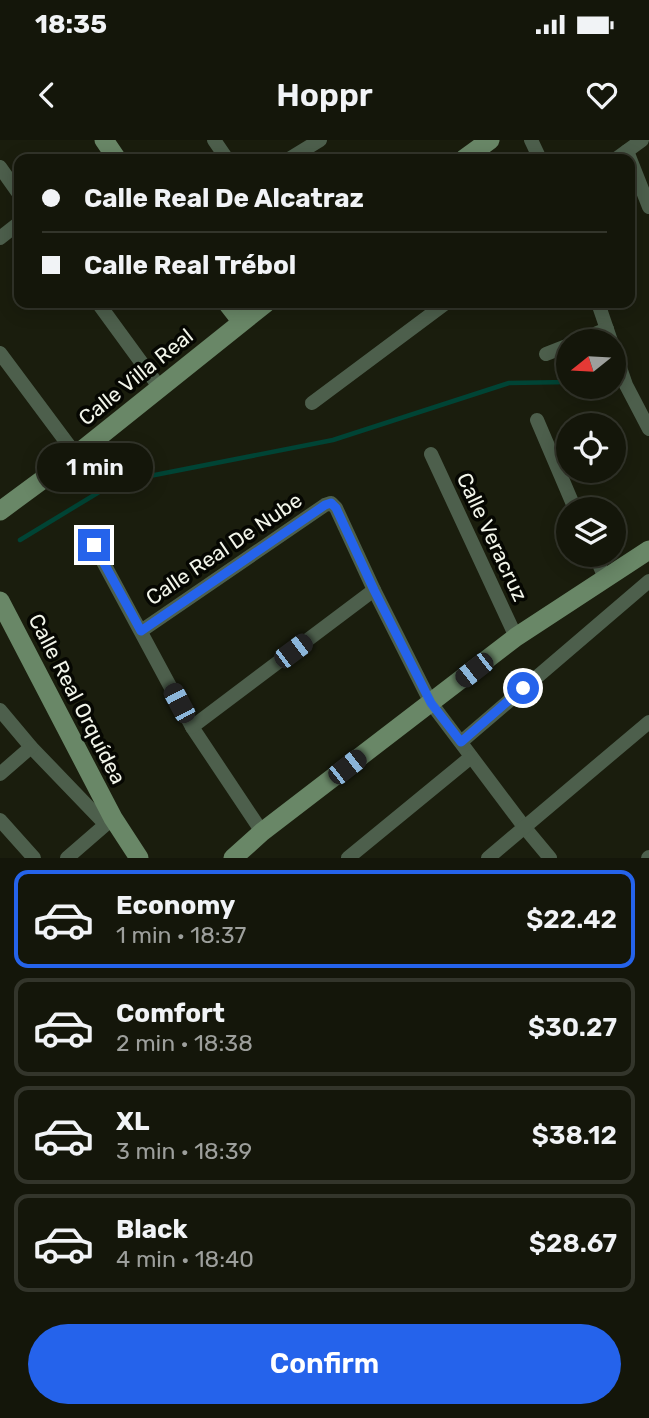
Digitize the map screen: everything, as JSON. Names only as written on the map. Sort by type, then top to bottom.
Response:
[{"type":"street","points":[[471,154],[490,140]]},
{"type":"street","points":[[623,154],[642,140]]},
{"type":"street","points":[[296,154],[315,141]]},
{"type":"street","points":[[0,167],[14,187]]},
{"type":"street","points":[[635,180],[649,206]]},
{"type":"street","points":[[0,238],[14,227]]},
{"type":"street","points":[[102,308],[160,388]]},
{"type":"street","points":[[231,308],[241,321]]},
{"type":"street","name":"Calle Villa Real","points":[[0,511],[76,455],[259,308]]},
{"type":"street","points":[[312,403],[439,308]]},
{"type":"street","points":[[599,308],[607,329]]},
{"type":"street","points":[[546,354],[556,350]]},
{"type":"street","points":[[0,353],[76,455]]},
{"type":"street","points":[[626,384],[649,429]]},
{"type":"street","points":[[537,420],[570,497]]},
{"type":"street","name":"Calle Veracruz","points":[[431,454],[516,637]]},
{"type":"street","name":"Calle Real De Nube","points":[[141,631],[331,503],[336,508],[374,590]]},
{"type":"street","points":[[94,545],[192,727],[262,832]]},
{"type":"street","points":[[233,858],[262,832],[516,637],[649,551]]},
{"type":"street","points":[[600,567],[605,578]]},
{"type":"street","points":[[461,742],[649,581]]},
{"type":"street","points":[[192,727],[374,590],[431,703],[550,858]]},
{"type":"street","name":"Calle Real Orquídea","points":[[0,601],[109,821],[139,858]]},
{"type":"street","points":[[0,710],[31,747],[109,821],[67,858]]},
{"type":"street","points":[[488,858],[649,722]]},
{"type":"street","points":[[0,774],[31,747]]},
{"type":"street","points":[[348,858],[471,757]]},
{"type":"street","points":[[0,820],[34,858]]},
{"type":"waterway","points":[[20,540],[114,483],[333,440],[509,383],[556,382]]},
{"type":"route","points":[[94,545],[141,631],[331,503],[336,508],[431,703],[461,742],[523,688]]}]
